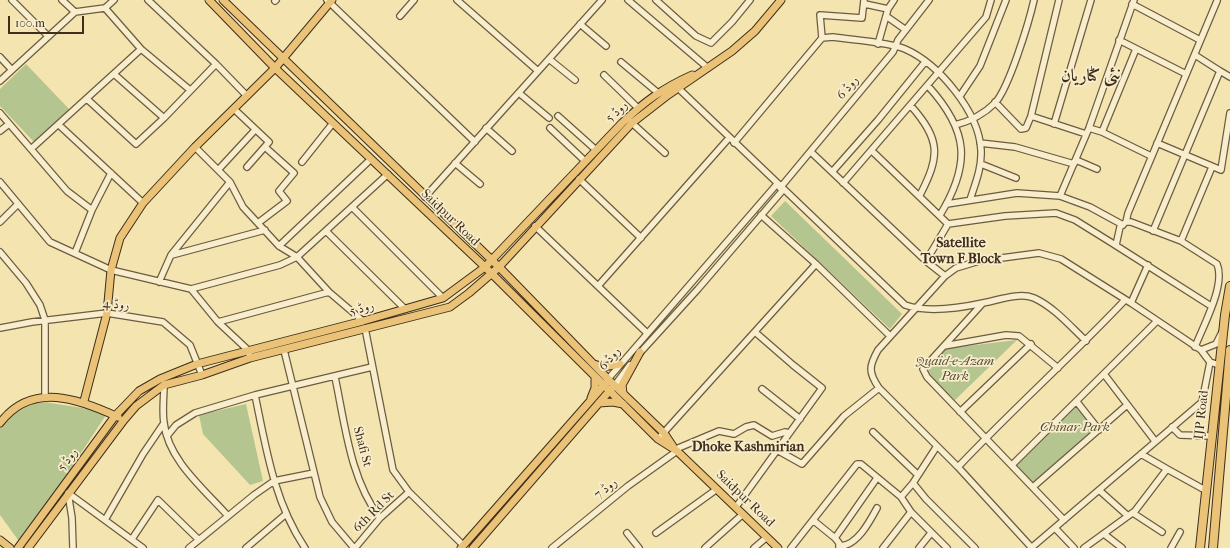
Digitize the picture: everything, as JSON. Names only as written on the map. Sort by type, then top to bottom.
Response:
[{"type":"highway","name":"IJP Road","points":[[1200,548],[1223,328],[1230,286]]},
{"type":"highway","name":"IJP Road","points":[[1213,548],[1230,350]]},
{"type":"main road","name":"Saidpur Road","points":[[209,0],[275,68],[370,159],[388,174],[595,376],[607,385]]},
{"type":"main road","name":"Saidpur Road","points":[[222,0],[499,267],[592,363],[607,385],[623,404],[658,439],[676,450]]},
{"type":"main road","name":"روڈ 5","points":[[18,548],[115,416],[139,391],[160,379],[197,364],[249,354],[364,325],[450,307],[499,267],[534,226],[632,123],[676,86],[708,68],[732,51],[755,31],[781,0]]},
{"type":"main road","points":[[84,401],[107,313],[111,270],[120,238],[143,203],[195,147],[283,60],[330,1]]},
{"type":"main road","name":"روڈ 5","points":[[28,548],[124,420],[136,406],[164,385],[202,375],[249,354],[284,350],[364,325],[405,309],[443,298],[484,267],[638,108],[657,92],[676,86]]},
{"type":"main road","points":[[624,393],[622,385],[640,352]]},
{"type":"main road","points":[[592,363],[603,367],[620,364]]},
{"type":"main road","points":[[588,403],[595,388],[595,376]]},
{"type":"main road","name":"روڈ 6","points":[[462,547],[588,403],[607,385],[615,385]]},
{"type":"main road","name":"روڈ 6","points":[[473,548],[599,403],[607,385]]},
{"type":"main road","name":"Saidpur Road","points":[[615,385],[664,433],[676,450],[778,548]]},
{"type":"main road","points":[[0,423],[15,408],[26,402],[45,397],[84,401],[124,420]]},
{"type":"main road","points":[[599,403],[613,402],[623,404]]},
{"type":"main road","points":[[0,540],[10,548]]},
{"type":"street","points":[[12,0],[48,36]]},
{"type":"street","points":[[62,0],[75,12]]},
{"type":"street","points":[[0,81],[75,12],[105,8],[114,0]]},
{"type":"street","points":[[148,0],[216,64],[247,96]]},
{"type":"street","points":[[400,16],[414,0]]},
{"type":"street","points":[[457,0],[538,71]]},
{"type":"street","points":[[425,197],[602,0]]},
{"type":"street","points":[[628,0],[708,68]]},
{"type":"street","points":[[656,0],[696,36],[711,43],[732,22],[750,0]]},
{"type":"street","points":[[878,44],[888,9],[894,0]]},
{"type":"street","name":"روڈ 6","points":[[607,385],[620,364],[647,333],[693,283],[745,222],[812,152],[892,52],[906,30],[929,0]]},
{"type":"street","points":[[843,183],[911,106],[986,17],[991,0]]},
{"type":"street","points":[[960,96],[980,66],[1006,0]]},
{"type":"street","points":[[955,125],[972,120],[995,102],[1002,91],[1029,23],[1034,0]]},
{"type":"street","points":[[995,102],[1021,129],[1026,128],[1031,116],[1059,0]]},
{"type":"street","points":[[1054,124],[1091,0]]},
{"type":"street","points":[[330,1],[474,142]]},
{"type":"street","points":[[1116,245],[1151,156],[1217,1]]},
{"type":"street","points":[[822,38],[820,15],[862,18],[865,2],[888,9]]},
{"type":"street","points":[[1060,196],[1089,128],[1133,2],[1200,40]]},
{"type":"street","points":[[105,8],[141,49],[190,90]]},
{"type":"street","points":[[886,16],[906,30]]},
{"type":"street","points":[[580,24],[606,46]]},
{"type":"street","points":[[734,142],[822,38],[833,37],[895,46],[906,49],[939,72],[960,96],[972,120],[980,143],[981,164],[970,200]]},
{"type":"street","points":[[1119,40],[1186,74]]},
{"type":"street","points":[[31,149],[141,49]]},
{"type":"street","points":[[1102,132],[1136,49]]},
{"type":"street","points":[[1194,55],[1230,77]]},
{"type":"street","points":[[0,57],[12,70]]},
{"type":"street","points":[[549,59],[575,80]]},
{"type":"street","points":[[621,62],[657,92]]},
{"type":"street","points":[[832,172],[878,120],[925,62]]},
{"type":"street","points":[[87,99],[136,144],[164,118],[216,64]]},
{"type":"street","points":[[1153,231],[1220,71]]},
{"type":"street","points":[[114,74],[164,118]]},
{"type":"street","points":[[604,75],[638,108]]},
{"type":"street","points":[[676,86],[905,305],[916,309],[982,304],[1020,296],[1032,297],[1056,313],[1086,341]]},
{"type":"street","points":[[928,86],[941,100],[955,125],[962,152],[961,168],[947,204],[940,215]]},
{"type":"street","points":[[519,93],[550,118]]},
{"type":"street","points":[[911,106],[933,136],[934,144],[935,157],[931,173],[920,195]]},
{"type":"street","points":[[234,109],[269,142],[247,167]]},
{"type":"street","points":[[1157,143],[1221,170],[1230,113]]},
{"type":"street","points":[[0,114],[67,191],[92,210]]},
{"type":"street","points":[[558,116],[596,150]]},
{"type":"street","points":[[1031,116],[1086,134]]},
{"type":"street","points":[[302,162],[333,123]]},
{"type":"street","points":[[632,123],[665,153]]},
{"type":"street","points":[[0,131],[9,124]]},
{"type":"street","points":[[59,125],[143,203]]},
{"type":"street","points":[[486,128],[512,151]]},
{"type":"street","points":[[550,128],[585,161]]},
{"type":"street","points":[[1089,128],[1102,132],[1151,156]]},
{"type":"street","points":[[219,169],[255,130]]},
{"type":"street","points":[[598,286],[729,138]]},
{"type":"street","points":[[980,143],[1015,146],[1097,169]]},
{"type":"street","points":[[195,147],[219,169],[230,182],[243,207],[278,246],[297,257],[329,292],[364,325],[393,470],[409,492],[462,547]]},
{"type":"street","points":[[258,223],[288,201],[279,191],[294,173],[265,147]]},
{"type":"street","points":[[872,151],[920,195],[927,205],[940,215],[948,224]]},
{"type":"street","points":[[812,152],[926,261],[944,276]]},
{"type":"street","points":[[278,246],[370,159]]},
{"type":"street","points":[[455,163],[480,184]]},
{"type":"street","points":[[981,164],[1016,178]]},
{"type":"street","points":[[1180,241],[1212,167]]},
{"type":"street","points":[[74,253],[92,210],[111,173]]},
{"type":"street","points":[[0,182],[50,242],[111,270],[191,289],[280,265],[297,257],[388,174]]},
{"type":"street","points":[[579,179],[641,238]]},
{"type":"street","points":[[160,282],[172,256],[230,182]]},
{"type":"street","name":"روڈ 6","points":[[615,385],[640,352],[751,228],[780,187]]},
{"type":"street","points":[[947,204],[1017,193],[1060,196],[1124,223],[1131,222],[1180,241],[1217,264],[1220,270],[1219,285],[1195,347]]},
{"type":"street","points":[[0,222],[18,204]]},
{"type":"street","points":[[352,207],[443,298]]},
{"type":"street","points":[[948,224],[1004,216],[1056,214],[1075,220],[1211,306]]},
{"type":"street","points":[[761,215],[816,264],[890,336]]},
{"type":"street","points":[[745,222],[751,228]]},
{"type":"street","points":[[926,261],[948,224]]},
{"type":"street","points":[[534,226],[647,333]]},
{"type":"street","points":[[172,256],[264,230]]},
{"type":"street","points":[[326,231],[405,309]]},
{"type":"street","points":[[0,252],[26,283],[40,305],[45,320],[45,397]]},
{"type":"street","points":[[1210,362],[1202,402],[1031,548],[958,467],[880,388],[872,378],[870,364],[878,350],[890,336],[916,309],[944,276],[956,268],[979,261],[1039,253],[1061,259],[1131,303],[1156,322],[1200,350],[1210,362],[1219,365]]},
{"type":"street","points":[[658,439],[816,264]]},
{"type":"street","points":[[1131,303],[1148,265]]},
{"type":"street","points":[[693,283],[698,289]]},
{"type":"street","points":[[191,289],[218,322],[249,354]]},
{"type":"street","points":[[218,322],[329,292]]},
{"type":"street","points":[[958,467],[1086,341],[1125,300]]},
{"type":"street","points":[[982,304],[923,369],[927,377],[1064,520]]},
{"type":"street","name":"روڈ 4","points":[[1,326],[107,313],[163,322],[190,345],[202,375]]},
{"type":"street","points":[[1012,465],[1156,322]]},
{"type":"street","points":[[1200,350],[1216,344],[1223,328]]},
{"type":"street","points":[[736,507],[822,390],[822,386],[793,365],[755,332]]},
{"type":"street","points":[[944,346],[1006,335],[1019,336],[1031,344],[1058,368]]},
{"type":"street","points":[[960,412],[1031,344]]},
{"type":"street","points":[[284,350],[320,497],[332,522],[354,548]]},
{"type":"street","points":[[167,436],[176,426],[195,413],[293,385],[335,377],[372,367]]},
{"type":"street","points":[[1104,374],[1155,441]]},
{"type":"street","name":"Shafi St","points":[[335,377],[358,475],[365,495],[380,518]]},
{"type":"street","points":[[164,385],[164,423],[172,448],[183,466],[228,516]]},
{"type":"street","points":[[778,450],[802,464],[844,416],[880,388]]},
{"type":"street","points":[[762,389],[800,419]]},
{"type":"street","points":[[255,395],[274,481],[286,514],[302,547]]},
{"type":"street","points":[[1077,402],[1099,430]]},
{"type":"street","points":[[1034,488],[1128,405]]},
{"type":"street","points":[[105,520],[143,454],[164,423]]},
{"type":"street","name":"روڈ 7","points":[[552,548],[628,486],[676,450],[719,431],[734,434],[746,427],[754,425],[772,436],[785,432],[789,433]]},
{"type":"street","points":[[1172,427],[1180,435],[1211,436]]},
{"type":"street","points":[[873,432],[918,475]]},
{"type":"street","points":[[900,497],[913,483],[937,446]]},
{"type":"street","points":[[1141,454],[1205,490]]},
{"type":"street","points":[[791,548],[814,521],[857,464],[861,464],[900,497],[911,512],[947,548]]},
{"type":"street","points":[[1084,548],[1130,514],[1167,469]]},
{"type":"street","points":[[189,548],[274,481],[314,473]]},
{"type":"street","points":[[835,538],[877,478]]},
{"type":"street","points":[[913,483],[926,499],[975,548]]},
{"type":"street","points":[[656,534],[717,489]]},
{"type":"street","points":[[1098,490],[1130,514],[1162,532]]},
{"type":"street","name":"6th Rd St","points":[[354,548],[380,518],[409,492]]},
{"type":"street","points":[[68,493],[143,548]]},
{"type":"street","points":[[68,493],[72,518],[73,548]]},
{"type":"street","points":[[132,539],[158,500],[198,540]]},
{"type":"street","points":[[814,521],[835,538],[840,547],[846,546],[863,531],[877,508]]},
{"type":"street","points":[[883,548],[911,512]]},
{"type":"street","points":[[246,548],[286,514]]},
{"type":"street","points":[[705,548],[743,514]]},
{"type":"street","points":[[1055,528],[1074,548]]},
{"type":"street","points":[[1171,548],[1180,532]]},
{"type":"street","points":[[627,533],[639,548]]},
{"type":"street","points":[[919,548],[931,533]]},
{"type":"street","points":[[1104,534],[1122,548]]},
{"type":"street","points":[[754,548],[767,537]]},
{"type":"green space","points":[[26,64],[71,111],[35,143],[0,106],[0,89]]},
{"type":"green space","points":[[785,201],[902,314],[890,329],[771,216]]},
{"type":"green space","name":"Quaid-e-Azam Park","points":[[1017,340],[955,400],[933,380],[927,368],[942,349]]},
{"type":"green space","points":[[38,401],[108,412],[21,544],[0,515],[0,426],[1,421]]},
{"type":"green space","points":[[246,404],[263,481],[250,485],[203,434],[199,415]]},
{"type":"green space","name":"Chinar Park","points":[[1076,405],[1095,430],[1033,484],[1016,464]]},
{"type":"district","name":"نئی کٹاریان","points":[[1091,77]]},
{"type":"district","name":"Satellite Town F Block","points":[[961,252]]},
{"type":"district","name":"Dhoke Kashmirian","points":[[748,448]]}]
